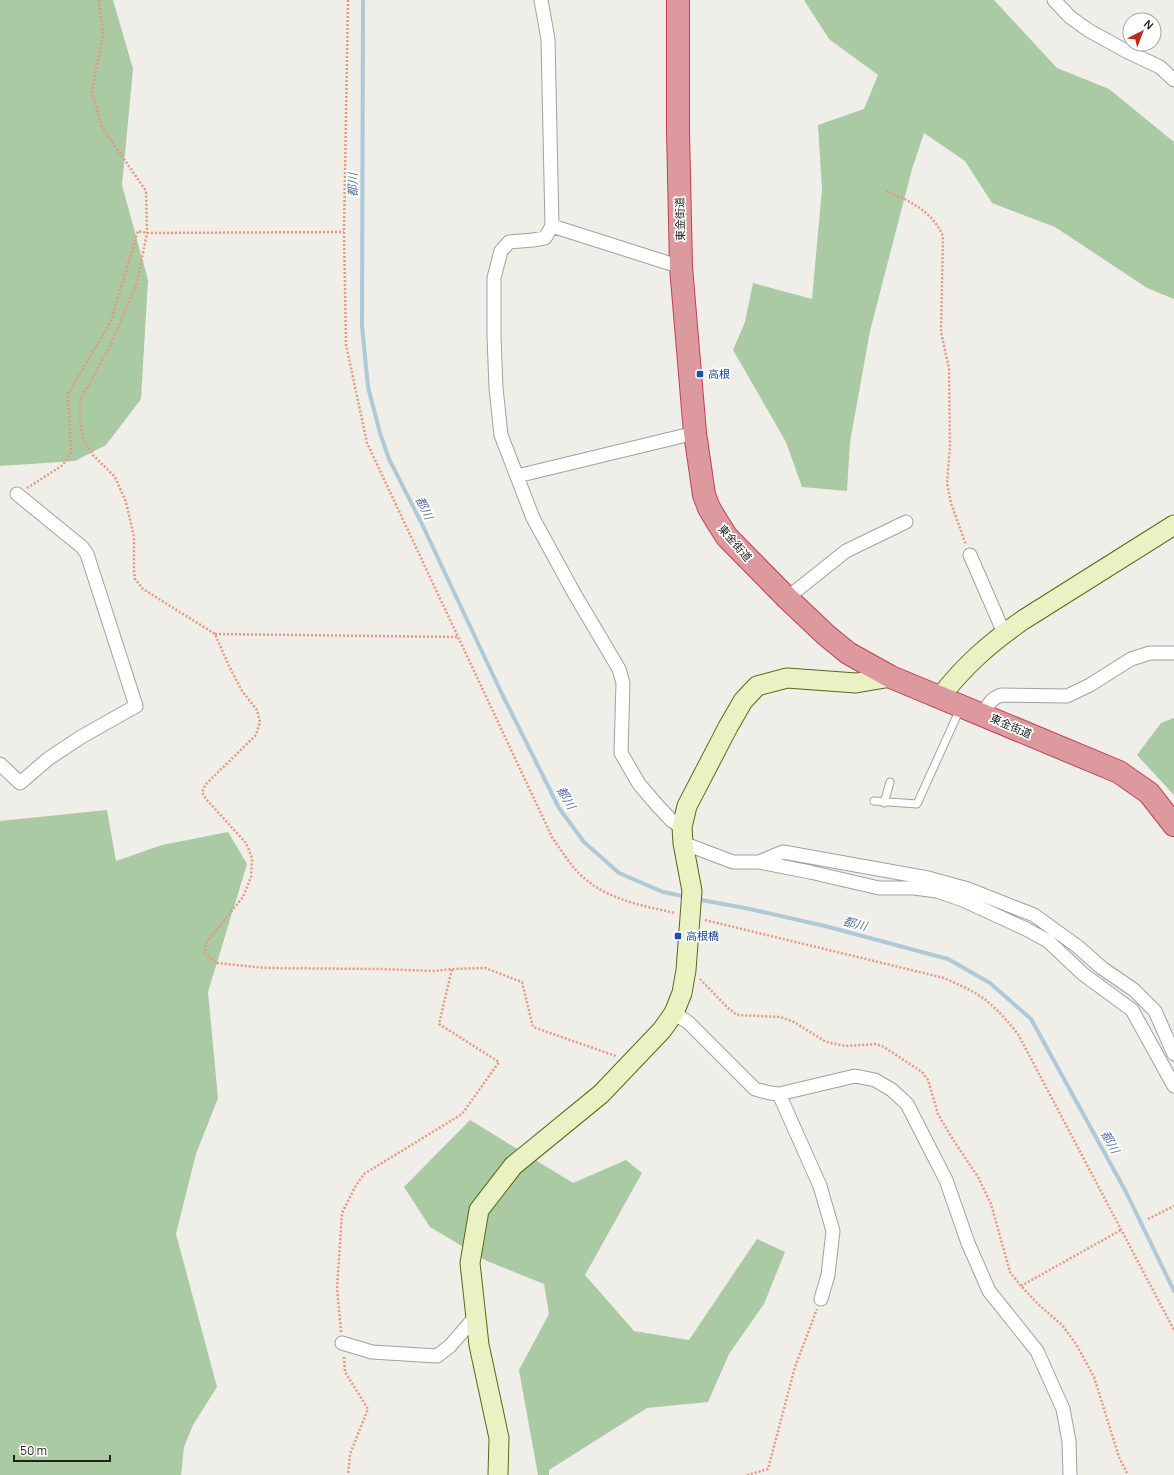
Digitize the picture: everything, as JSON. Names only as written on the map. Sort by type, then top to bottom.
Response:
[{"type":"highway","name":"東金街道","points":[[678,0],[678,131],[681,267],[695,433],[704,495],[709,508],[727,537],[826,636],[843,648],[891,677],[1119,772],[1149,793],[1174,825]]},
{"type":"street","points":[[541,0],[548,39],[552,226],[545,238],[509,242],[501,251],[494,278],[496,388],[501,435],[533,518],[574,593],[619,669],[624,683],[621,753],[639,784],[683,835],[733,862],[759,862],[878,888],[914,888],[937,891],[963,900],[1026,929],[1048,941],[1083,974],[1132,1010],[1174,1086]]},
{"type":"street","points":[[1054,0],[1070,17],[1088,30],[1126,51],[1160,67],[1174,80]]},
{"type":"street","points":[[552,226],[681,267]]},
{"type":"street","points":[[517,476],[695,433]]},
{"type":"street","points":[[0,764],[20,783],[48,759],[81,737],[136,706],[87,554],[82,547],[17,494]]},
{"type":"street","points":[[787,598],[846,551],[906,522]]},
{"type":"street","points":[[940,697],[958,674],[983,650],[1004,633],[1174,525]]},
{"type":"street","points":[[970,555],[1004,633]]},
{"type":"street","points":[[983,715],[989,702],[1001,695],[1067,696],[1090,685],[1131,659],[1150,653],[1174,653]]},
{"type":"street","points":[[498,1475],[499,1438],[479,1345],[470,1263],[479,1210],[513,1166],[601,1094],[662,1030],[674,1013],[682,993],[686,970],[692,891],[683,835],[687,806],[743,701],[757,686],[787,678],[856,683],[891,677]]},
{"type":"street","points":[[759,862],[783,852],[921,876],[968,889],[1034,915],[1077,946],[1102,968],[1134,990],[1155,1011],[1174,1054]]},
{"type":"street","points":[[674,1013],[689,1023],[755,1089],[779,1094],[855,1076],[875,1080],[892,1090],[907,1104],[946,1180],[968,1243],[989,1291],[1037,1351],[1063,1409],[1069,1441],[1070,1475]]},
{"type":"street","points":[[779,1094],[820,1186],[832,1231],[828,1275],[821,1299]]},
{"type":"street","points":[[342,1344],[372,1352],[436,1356],[450,1346],[476,1316]]},
{"type":"lane","points":[[874,801],[884,803],[917,804],[961,706]]},
{"type":"lane","points":[[884,803],[890,782]]},
{"type":"path","points":[[99,0],[103,34],[92,92],[102,127],[146,191],[146,233],[138,283],[110,346],[80,401],[80,422],[84,440],[93,454],[115,477],[126,502],[134,537],[135,579],[143,589],[215,634],[458,637]]},
{"type":"path","points":[[348,0],[344,232],[346,345],[367,443],[458,637],[466,650],[552,837],[568,860],[584,878],[604,892],[632,903],[944,978],[966,988],[987,1001],[1004,1017],[1018,1034],[1174,1330]]},
{"type":"path","points":[[886,191],[911,201],[924,211],[930,216],[943,236],[941,332],[950,370],[950,447],[947,482],[951,503],[970,555]]},
{"type":"path","points":[[17,494],[63,465],[72,452],[68,394],[111,321],[138,231],[146,233],[344,232]]},
{"type":"path","points":[[215,634],[242,691],[258,710],[260,722],[256,735],[206,784],[202,792],[206,799],[246,843],[252,858],[250,877],[243,897],[206,943],[205,954],[217,963],[266,968],[434,971],[452,968],[485,968],[522,982],[533,1027],[632,1062]]},
{"type":"path","points":[[348,1475],[350,1454],[368,1409],[345,1372],[337,1288],[342,1213],[355,1187],[364,1174],[462,1114],[499,1062],[439,1024],[452,968]]},
{"type":"path","points":[[1148,1219],[1174,1206]]},
{"type":"path","points":[[1021,1286],[1121,1230]]},
{"type":"path","points":[[746,1475],[768,1469],[795,1367],[821,1299]]},
{"type":"green space","points":[[0,0],[113,0],[133,69],[122,185],[148,280],[141,399],[106,445],[75,461],[0,466]]},
{"type":"green space","points":[[804,0],[994,0],[1057,68],[1109,89],[1174,142],[1174,299],[1147,288],[1055,227],[992,203],[965,161],[924,133],[912,169],[870,331],[850,442],[847,491],[802,487],[786,442],[733,350],[745,322],[753,283],[812,299],[822,189],[818,125],[864,109],[878,75],[829,39]]},
{"type":"green space","points":[[1174,718],[1174,795],[1137,755],[1161,723]]},
{"type":"green space","points":[[107,810],[116,861],[162,845],[228,832],[247,864],[208,992],[218,1098],[196,1154],[176,1234],[217,1387],[193,1425],[184,1447],[181,1475],[0,1475],[0,821]]},
{"type":"green space","points":[[470,1120],[573,1183],[626,1160],[642,1173],[585,1275],[634,1331],[689,1340],[757,1239],[785,1252],[764,1304],[729,1354],[708,1402],[647,1408],[549,1470],[549,1475],[538,1475],[519,1370],[549,1314],[544,1284],[487,1261],[430,1227],[404,1187]]},
{"type":"waterway","name":"都川","points":[[363,0],[362,326],[368,387],[380,433],[389,459],[421,522],[501,692],[559,808],[584,842],[619,873],[663,892],[687,897]]},
{"type":"waterway","name":"都川","points":[[696,899],[750,909],[825,926],[948,959],[990,983],[1031,1019],[1126,1192],[1174,1291]]},
{"type":"place","name":"高根","points":[[700,374]]},
{"type":"place","name":"高根橋","points":[[678,936]]}]
